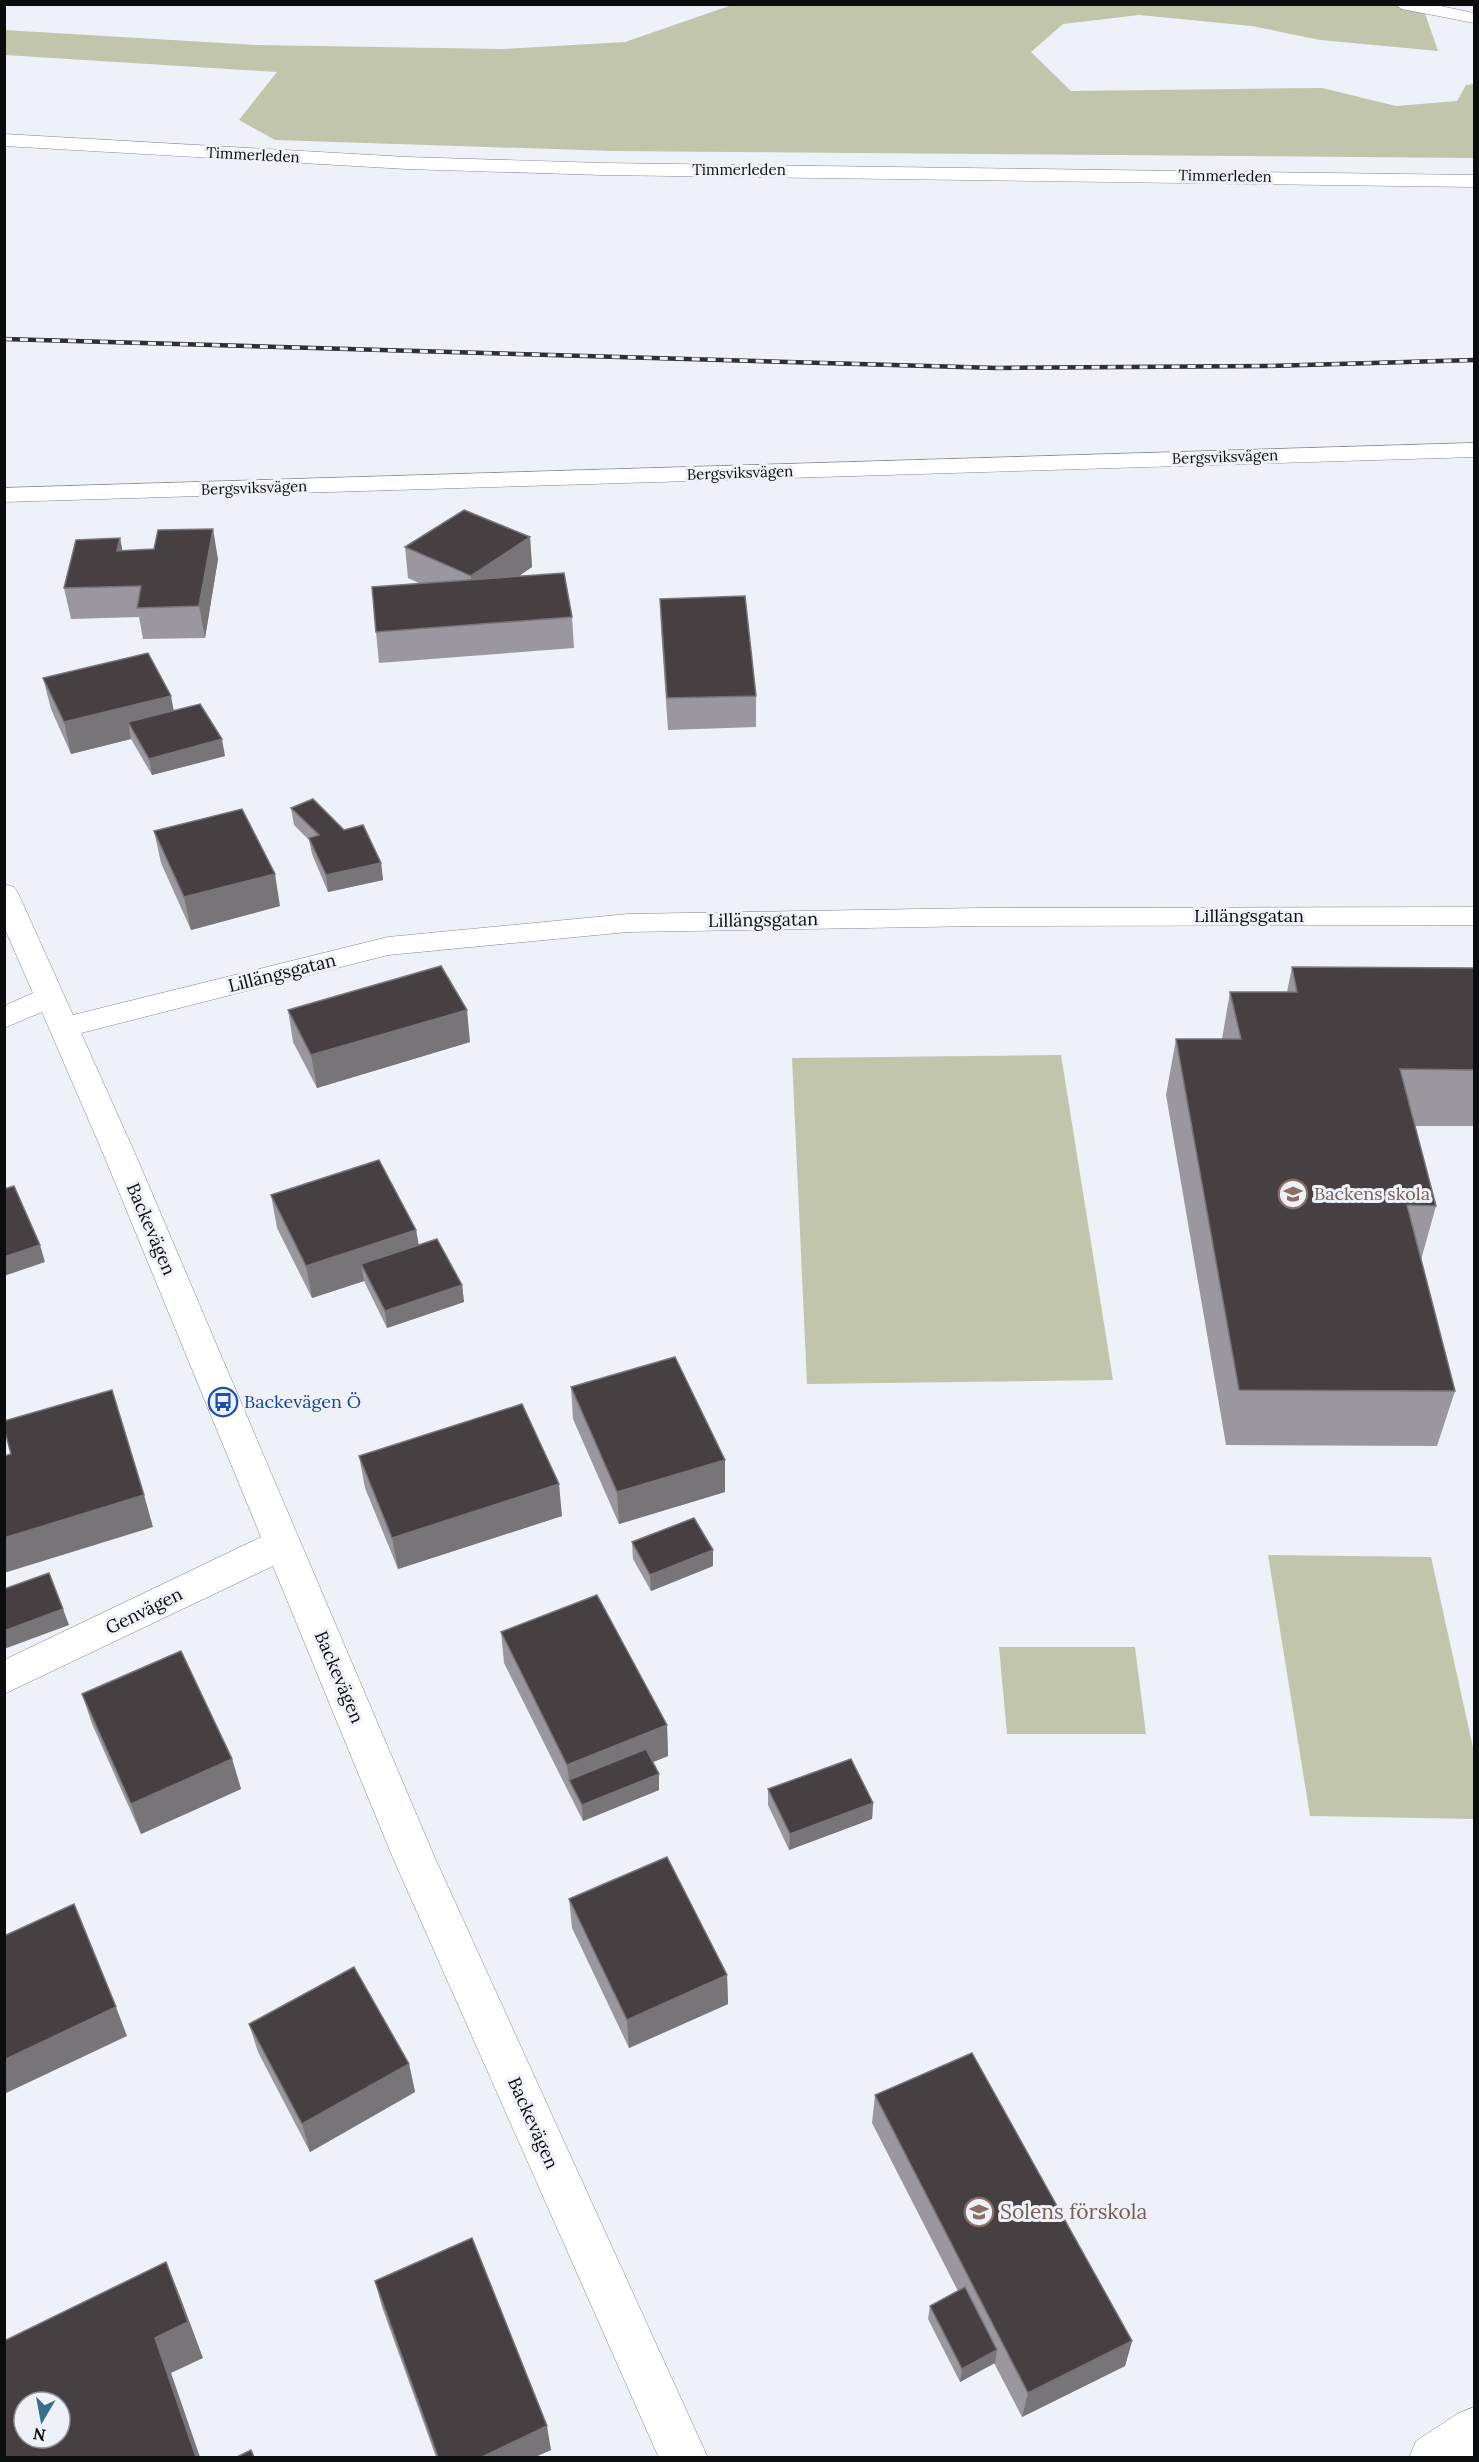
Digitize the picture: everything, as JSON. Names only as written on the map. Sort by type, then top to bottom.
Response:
[{"type":"street","points":[[1402,4],[1474,18]]},
{"type":"street","name":"Timmerleden","points":[[4,140],[407,163],[602,169],[1474,181]]},
{"type":"street","name":"Bergsviksvägen","points":[[4,495],[1474,450]]},
{"type":"street","name":"Backevägen","points":[[4,893],[121,1158],[414,1858],[684,2457]]},
{"type":"street","name":"Lillängsgatan","points":[[4,1018],[56,1012],[388,946],[628,923],[980,917],[1474,916]]},
{"type":"street","name":"Genvägen","points":[[4,1678],[283,1544]]},
{"type":"street","points":[[1433,2457],[1474,2431]]},
{"type":"green space","points":[[732,5],[1422,5],[1438,51],[1320,40],[1252,26],[1139,15],[1063,24],[1031,52],[1071,91],[1322,88],[1396,106],[1457,101],[1466,85],[1474,84],[1474,158],[612,151],[275,140],[239,120],[277,72],[5,55],[4,30],[256,45],[502,49],[625,42]]},
{"type":"green space","points":[[1061,1055],[1113,1380],[807,1384],[792,1058]]},
{"type":"green space","points":[[1268,1555],[1431,1557],[1474,1752],[1474,1819],[1310,1816]]},
{"type":"green space","points":[[999,1647],[1135,1647],[1146,1734],[1007,1734]]},
{"type":"building","points":[[464,510],[530,537],[471,576],[405,547]]},
{"type":"building","points":[[213,529],[199,606],[137,608],[141,586],[64,588],[76,540],[120,538],[117,551],[154,549],[158,530]]},
{"type":"building","points":[[564,573],[572,617],[376,632],[372,587]]},
{"type":"building","points":[[745,596],[756,696],[667,698],[660,599]]},
{"type":"building","points":[[148,653],[171,696],[64,722],[43,678]]},
{"type":"building","points":[[200,704],[222,739],[149,759],[128,722]]},
{"type":"building","points":[[313,799],[344,830],[363,825],[381,863],[326,875],[309,838],[319,835],[291,808]]},
{"type":"building","points":[[242,809],[275,874],[184,897],[154,831]]},
{"type":"building","points":[[441,966],[467,1010],[311,1055],[288,1010]]},
{"type":"building","name":"Backens skola","points":[[1292,967],[1474,968],[1474,1070],[1400,1069],[1436,1206],[1407,1205],[1455,1391],[1239,1390],[1176,1039],[1241,1039],[1230,992],[1297,992]]},
{"type":"building","points":[[379,1160],[416,1230],[306,1266],[271,1195]]},
{"type":"building","points":[[14,1186],[40,1245],[4,1257],[4,1189]]},
{"type":"building","points":[[437,1239],[462,1285],[385,1311],[361,1264]]},
{"type":"building","points":[[675,1357],[725,1460],[617,1492],[571,1387]]},
{"type":"building","points":[[112,1390],[144,1495],[4,1538],[4,1456],[11,1454],[4,1421]]},
{"type":"building","points":[[522,1404],[559,1484],[392,1538],[359,1456]]},
{"type":"building","points":[[694,1518],[713,1550],[650,1575],[632,1542]]},
{"type":"building","points":[[49,1573],[63,1609],[4,1631],[4,1589]]},
{"type":"building","points":[[597,1595],[667,1725],[567,1765],[501,1632]]},
{"type":"building","points":[[181,1651],[232,1759],[131,1804],[82,1694]]},
{"type":"building","points":[[646,1749],[659,1774],[582,1805],[569,1780]]},
{"type":"building","points":[[851,1759],[873,1803],[790,1834],[768,1789]]},
{"type":"building","points":[[667,1857],[727,1975],[627,2020],[569,1899]]},
{"type":"building","points":[[74,1904],[116,2007],[4,2060],[4,1936]]},
{"type":"building","points":[[354,1967],[409,2064],[302,2124],[249,2024]]},
{"type":"building","name":"Solens förskola","points":[[972,2053],[1132,2341],[1028,2393],[875,2095]]},
{"type":"building","points":[[472,2238],[547,2426],[482,2457],[438,2457],[375,2281]]},
{"type":"building","points":[[166,2262],[188,2322],[155,2338],[196,2457],[4,2457],[4,2341]]},
{"type":"building","points":[[965,2287],[997,2350],[962,2369],[930,2306]]},
{"type":"building","points":[[251,2450],[254,2457],[237,2457]]},
{"type":"railway","points":[[4,339],[997,368],[1267,366],[1474,360]]},
{"type":"place","name":"Backens skola","points":[[1293,1194]]},
{"type":"place","name":"Backevägen Ö","points":[[223,1402]]},
{"type":"place","name":"Solens förskola","points":[[979,2212]]}]
